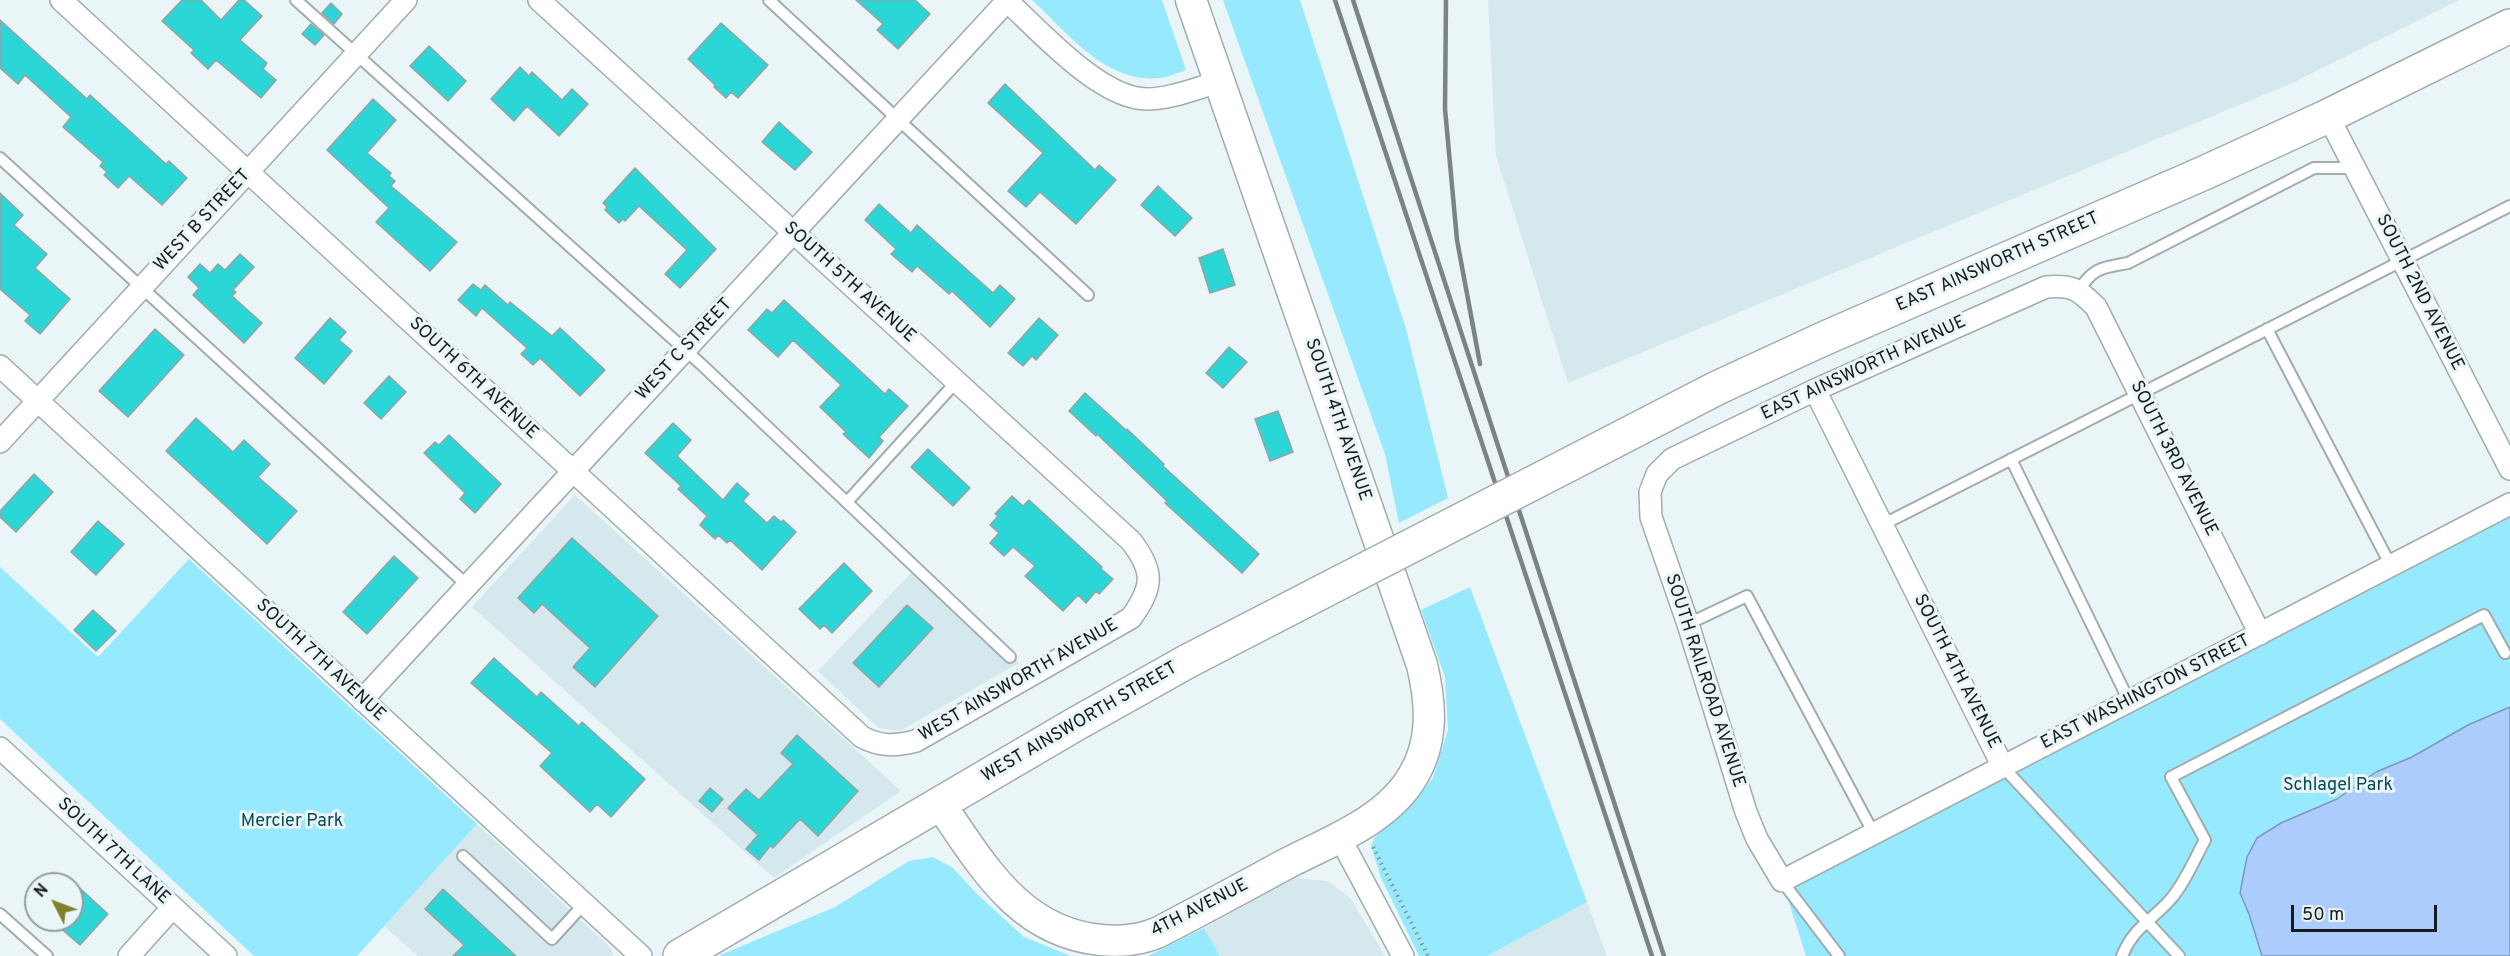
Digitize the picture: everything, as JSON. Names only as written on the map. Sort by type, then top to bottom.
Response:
[{"type":"main road","name":"EAST AINSWORTH STREET","points":[[1488,506],[1717,388],[1823,339],[2204,174],[2510,26]]},
{"type":"main road","name":"WEST AINSWORTH STREET","points":[[680,956],[1188,661],[1488,506]]},
{"type":"street","name":"SOUTH 6TH AVENUE","points":[[60,0],[862,736],[874,743],[893,746]]},
{"type":"street","name":"WEST B STREET","points":[[0,441],[406,0]]},
{"type":"street","name":"SOUTH 5TH AVENUE","points":[[539,0],[1131,541],[1143,556],[1149,572]]},
{"type":"street","name":"WEST C STREET","points":[[362,700],[1006,0]]},
{"type":"street","points":[[1006,0],[1095,79],[1123,95],[1145,99],[1156,98],[1219,82]]},
{"type":"street","name":"SOUTH 4TH AVENUE","points":[[1191,0],[1422,665],[1427,687],[1429,728],[1423,753],[1413,776],[1398,796],[1358,836]]},
{"type":"street","name":"SOUTH 2ND AVENUE","points":[[2328,116],[2510,469]]},
{"type":"street","name":"EAST AINSWORTH AVENUE","points":[[1657,474],[1672,459],[1815,390],[2046,286],[2064,286],[2079,290]]},
{"type":"street","name":"SOUTH 3RD AVENUE","points":[[2079,290],[2096,307],[2260,634]]},
{"type":"street","name":"SOUTH 7TH AVENUE","points":[[0,366],[640,956]]},
{"type":"street","name":"SOUTH 4TH AVENUE","points":[[1815,390],[2003,767]]},
{"type":"street","name":"SOUTH RAILROAD AVENUE","points":[[1657,474],[1650,492],[1651,517],[1688,624],[1746,812],[1757,839],[1782,881]]},
{"type":"street","name":"EAST WASHINGTON STREET","points":[[1782,881],[2510,504]]},
{"type":"street","name":"WEST AINSWORTH AVENUE","points":[[893,746],[916,741],[1131,618],[1145,598],[1149,572]]},
{"type":"street","name":"SOUTH 7TH LANE","points":[[0,748],[226,956]]},
{"type":"street","name":"4TH AVENUE","points":[[940,804],[964,838],[1020,907],[1053,928],[1075,936],[1110,941],[1138,939],[1159,932],[1358,836]]},
{"type":"street","points":[[1358,836],[1403,956]]},
{"type":"street","points":[[129,956],[173,907]]},
{"type":"lane","points":[[296,0],[685,350],[1010,657]]},
{"type":"lane","points":[[769,0],[1088,295]]},
{"type":"lane","points":[[0,158],[468,586]]},
{"type":"lane","points":[[2079,290],[2089,274],[2100,268],[2128,263],[2314,168],[2355,168]]},
{"type":"lane","points":[[1882,525],[2510,206]]},
{"type":"lane","points":[[2267,329],[2391,566]]},
{"type":"lane","points":[[847,502],[957,381]]},
{"type":"lane","points":[[2011,459],[2129,701]]},
{"type":"lane","points":[[1688,624],[1747,596],[1874,834]]},
{"type":"lane","points":[[2122,956],[2129,940],[2145,921],[2169,900],[2205,840],[2171,777],[2484,615],[2505,654]]},
{"type":"lane","name":"SOUTH 4TH AVENUE","points":[[2003,767],[2179,956]]},
{"type":"lane","points":[[463,856],[552,939],[584,904]]},
{"type":"lane","points":[[1782,881],[1839,956]]},
{"type":"lane","points":[[0,914],[47,956]]},
{"type":"path","points":[[1358,836],[1428,956]]},
{"type":"shaded area","points":[[1488,0],[2459,0],[2290,84],[1568,383],[1496,156]]},
{"type":"shaded area","points":[[575,495],[901,791],[774,878],[472,607]]},
{"type":"shaded area","points":[[915,569],[1019,663],[900,731],[879,728],[818,671]]},
{"type":"shaded area","points":[[2510,707],[2510,956],[2262,956],[2240,893],[2247,857],[2257,838],[2281,823],[2337,799],[2376,772],[2412,757],[2468,725]]},
{"type":"shaded area","points":[[477,824],[611,948],[613,956],[418,956],[384,926]]},
{"type":"shaded area","points":[[1294,878],[1328,881],[1351,899],[1385,956],[1220,956],[1204,928]]},
{"type":"shaded area","points":[[1587,902],[1607,956],[1487,956]]},
{"type":"green space","points":[[1032,0],[1162,0],[1186,70],[1160,78],[1140,78],[1122,73],[1089,54]]},
{"type":"green space","points":[[1223,0],[1300,0],[1406,329],[1448,498],[1399,523],[1385,454]]},
{"type":"green space","name":"Schlagel Park","points":[[2510,504],[2510,956],[1806,956],[1782,881]]},
{"type":"green space","name":"Mercier Park","points":[[189,559],[477,824],[357,956],[254,956],[0,719],[0,567],[98,657]]},
{"type":"green space","points":[[1470,587],[1587,902],[1487,956],[1419,956],[1381,878],[1371,846],[1375,837],[1403,813],[1433,778],[1448,730],[1445,677],[1421,610]]},
{"type":"green space","points":[[933,857],[953,868],[977,894],[1024,937],[1071,956],[718,956],[835,907],[909,861]]},
{"type":"green space","points":[[1204,928],[1220,956],[1148,956]]},
{"type":"building","points":[[182,0],[201,0],[221,20],[239,0],[244,0],[262,16],[240,40],[267,63],[263,69],[276,80],[261,98],[216,60],[208,69],[191,53],[194,50],[162,21]]},
{"type":"building","points":[[856,0],[915,0],[930,14],[898,49],[877,30],[883,24]]},
{"type":"building","points":[[331,3],[342,14],[334,24],[322,13]]},
{"type":"building","points":[[0,20],[87,99],[90,95],[166,164],[169,161],[187,178],[162,205],[129,176],[118,188],[104,175],[107,172],[100,166],[103,162],[63,127],[71,117],[25,75],[18,84],[0,68]]},
{"type":"building","points":[[721,23],[768,65],[738,98],[731,92],[726,98],[688,59]]},
{"type":"building","points":[[311,24],[324,35],[315,45],[302,34]]},
{"type":"building","points":[[429,46],[466,81],[448,101],[410,66]]},
{"type":"building","points":[[520,67],[529,76],[532,72],[562,100],[572,89],[588,104],[559,136],[527,106],[514,121],[491,99]]},
{"type":"building","points":[[1005,84],[1095,170],[1099,165],[1116,180],[1076,224],[1040,192],[1026,207],[1008,191],[1043,153],[988,103]]},
{"type":"building","points":[[373,99],[396,120],[367,153],[391,173],[389,176],[395,181],[391,186],[457,242],[430,271],[376,222],[389,208],[327,150]]},
{"type":"building","points":[[779,122],[812,152],[795,170],[762,142]]},
{"type":"building","points":[[635,168],[716,249],[680,288],[665,274],[687,250],[639,206],[625,221],[623,219],[619,223],[605,210],[607,207],[603,203]]},
{"type":"building","points":[[1158,186],[1192,218],[1175,236],[1141,205]]},
{"type":"building","points":[[0,193],[23,215],[14,225],[47,254],[35,268],[70,299],[40,334],[25,321],[30,315],[0,289]]},
{"type":"building","points":[[879,204],[911,233],[917,225],[993,293],[1000,285],[1015,299],[990,327],[952,291],[949,294],[917,266],[912,272],[891,254],[896,249],[865,220]]},
{"type":"building","points":[[1223,249],[1235,285],[1210,293],[1199,258]]},
{"type":"building","points":[[240,254],[254,267],[233,290],[236,292],[232,296],[262,323],[244,343],[193,295],[199,288],[188,277],[200,264],[210,273],[218,264],[225,270]]},
{"type":"building","points":[[473,284],[481,290],[485,285],[508,305],[510,302],[552,336],[560,328],[605,370],[580,396],[540,358],[533,365],[521,354],[527,348],[482,308],[476,316],[458,300]]},
{"type":"building","points":[[784,300],[885,394],[889,389],[908,406],[879,437],[883,441],[869,458],[843,434],[846,432],[820,407],[841,385],[793,340],[778,357],[748,330],[767,309],[772,313]]},
{"type":"building","points":[[330,318],[346,332],[339,340],[352,351],[324,384],[295,358]]},
{"type":"building","points":[[1039,318],[1058,335],[1036,360],[1032,356],[1023,366],[1008,353]]},
{"type":"building","points":[[155,329],[184,355],[128,417],[99,391]]},
{"type":"building","points":[[1229,347],[1247,362],[1223,388],[1206,373]]},
{"type":"building","points":[[389,376],[406,392],[381,419],[364,403]]},
{"type":"building","points":[[1085,393],[1127,429],[1164,464],[1163,466],[1259,554],[1242,573],[1165,503],[1167,501],[1097,434],[1096,436],[1069,411]]},
{"type":"building","points":[[1278,411],[1293,452],[1270,461],[1255,419]]},
{"type":"building","points":[[196,418],[233,452],[244,440],[270,464],[258,477],[297,511],[267,544],[166,451]]},
{"type":"building","points":[[673,423],[691,440],[677,456],[723,500],[737,483],[749,494],[743,501],[767,523],[774,516],[781,522],[783,520],[796,532],[762,570],[730,540],[727,543],[718,535],[715,539],[700,525],[707,516],[678,489],[681,486],[645,453]]},
{"type":"building","points":[[449,435],[501,484],[475,513],[460,499],[465,493],[424,453],[435,442],[439,445]]},
{"type":"building","points":[[928,449],[970,488],[953,506],[911,467]]},
{"type":"building","points":[[34,474],[53,492],[16,532],[0,517],[0,511]]},
{"type":"building","points":[[1012,496],[1023,506],[1029,500],[1113,579],[1099,594],[1096,591],[1086,603],[1078,595],[1063,611],[1025,576],[1035,566],[1013,547],[1004,556],[990,543],[999,533],[990,525],[998,516],[995,514]]},
{"type":"building","points":[[98,521],[124,544],[96,575],[71,552]]},
{"type":"building","points":[[572,538],[658,616],[595,687],[573,667],[590,648],[542,604],[534,613],[518,598]]},
{"type":"building","points":[[394,556],[418,578],[367,634],[343,612]]},
{"type":"building","points":[[844,563],[872,591],[832,633],[824,625],[820,629],[799,609]]},
{"type":"building","points":[[907,605],[933,628],[879,687],[853,663]]},
{"type":"building","points":[[93,610],[116,631],[96,651],[74,630]]},
{"type":"building","points":[[494,658],[537,697],[541,692],[579,726],[582,722],[645,779],[611,817],[597,804],[590,812],[540,766],[552,753],[471,683]]},
{"type":"building","points":[[797,735],[858,791],[818,836],[800,819],[773,848],[770,846],[759,860],[746,849],[758,835],[728,808],[746,789],[759,800],[793,764],[781,753]]},
{"type":"building","points":[[710,788],[723,799],[712,812],[699,801]]},
{"type":"building","points":[[443,889],[516,956],[453,956],[464,945],[425,909]]},
{"type":"building","points":[[84,892],[108,914],[80,945],[65,932],[84,932]]},
{"type":"railway","points":[[1335,0],[1652,956]]},
{"type":"railway","points":[[1353,0],[1664,956]]},
{"type":"railway","points":[[1446,0],[1445,109],[1457,240],[1480,364]]}]
